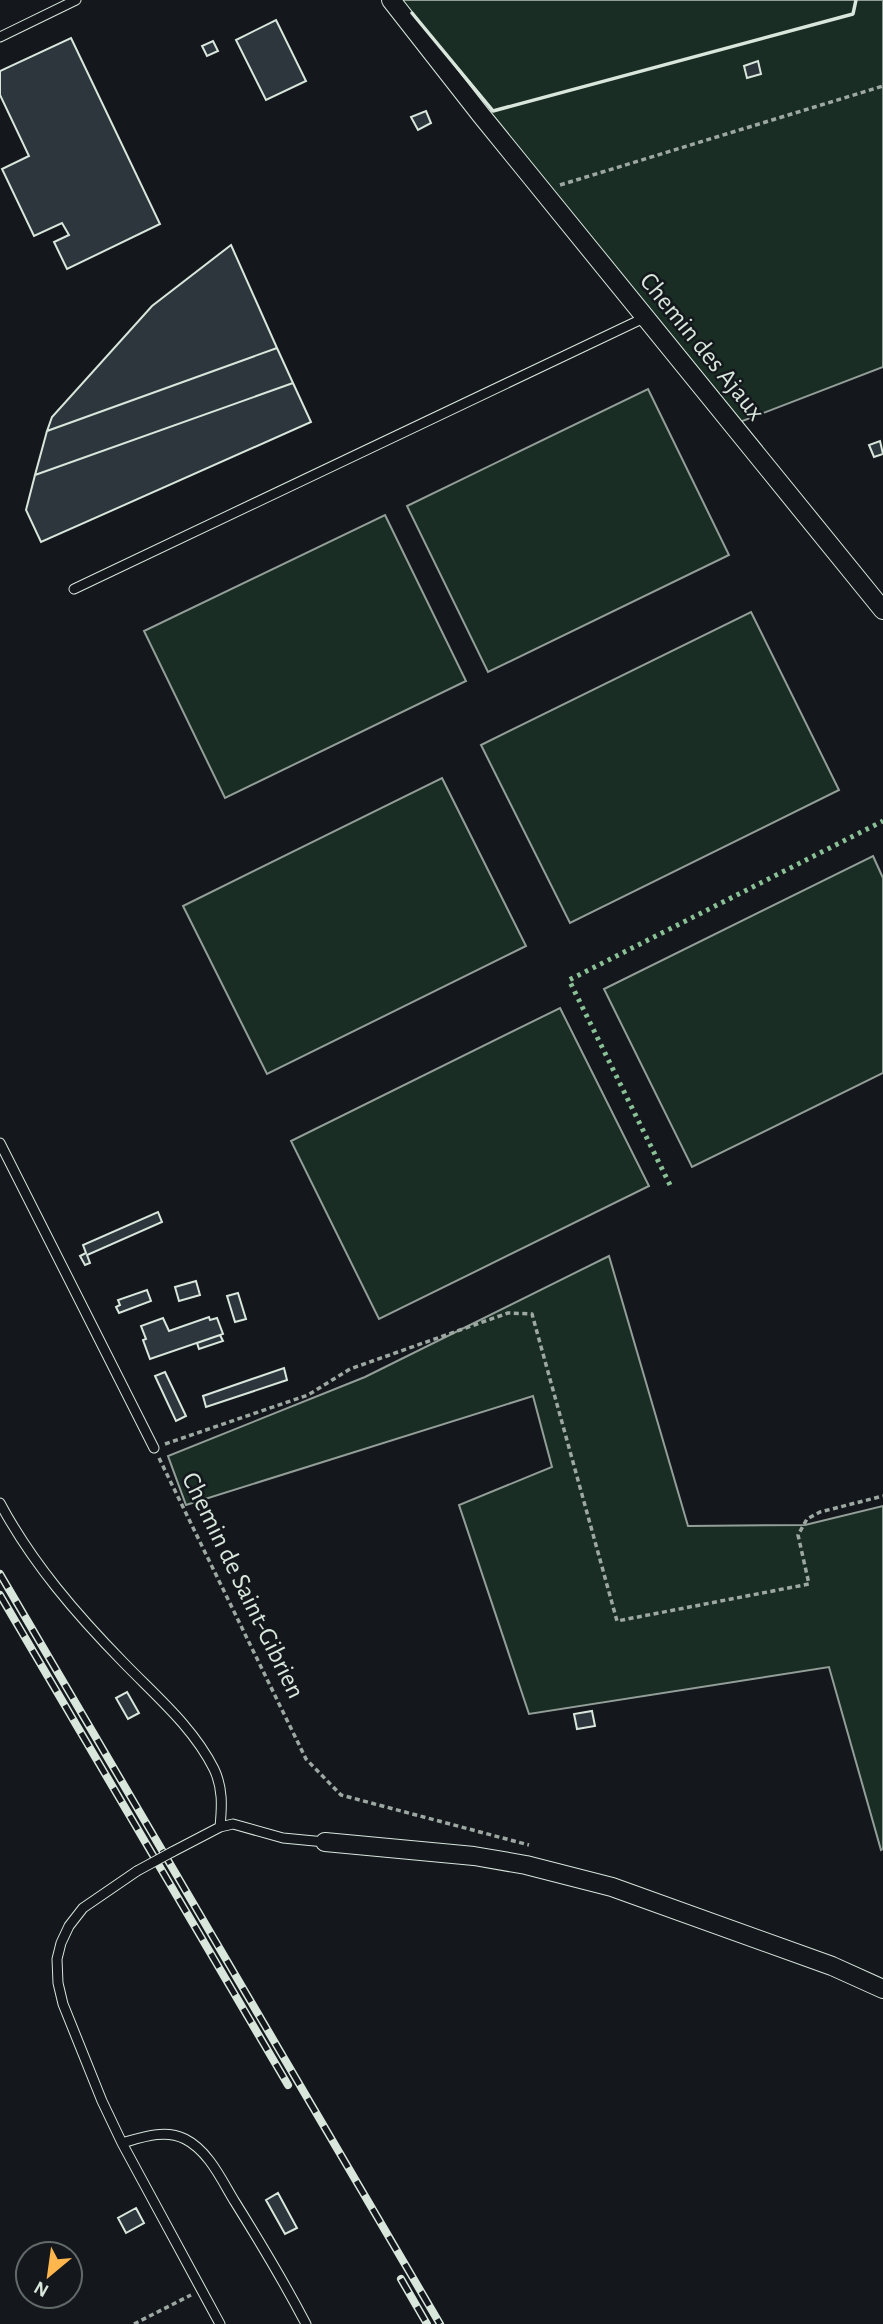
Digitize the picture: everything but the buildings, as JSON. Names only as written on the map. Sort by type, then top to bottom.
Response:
[{"type":"street","name":"Chemin des Ajaux","points":[[391,0],[481,115],[883,610]]},
{"type":"street","points":[[325,1842],[474,1856],[526,1865],[603,1885],[832,1966],[883,1989]]},
{"type":"lane","points":[[0,37],[76,0]]},
{"type":"lane","points":[[74,589],[646,317]]},
{"type":"lane","name":"Chemin de Saint-Gibrien","points":[[0,1143],[154,1448]]},
{"type":"lane","points":[[0,1503],[18,1538],[89,1626],[169,1708],[197,1741],[214,1769],[222,1790],[220,1827]]},
{"type":"lane","points":[[220,2324],[102,2101],[63,2004],[58,1983],[57,1959],[69,1926],[83,1908],[137,1871],[220,1827],[233,1824],[283,1838],[325,1842]]},
{"type":"lane","points":[[122,2143],[149,2135],[167,2134],[184,2138],[196,2147],[211,2163],[275,2265],[306,2324]]},
{"type":"path","points":[[546,192],[566,182],[883,86]]},
{"type":"path","points":[[154,1448],[308,1395],[350,1369],[508,1312],[532,1314],[617,1621],[809,1584],[798,1535],[807,1519],[820,1512],[883,1496]]},
{"type":"path","name":"Chemin de Saint-Gibrien","points":[[154,1448],[306,1759],[341,1795],[540,1848]]},
{"type":"path","points":[[134,2324],[202,2290]]},
{"type":"green space","points":[[401,0],[883,0],[883,367],[732,425],[481,115],[493,110]]},
{"type":"green space","points":[[648,389],[729,555],[488,672],[407,506]]},
{"type":"green space","points":[[385,515],[466,681],[225,798],[144,631]]},
{"type":"green space","points":[[751,612],[839,790],[570,923],[481,745]]},
{"type":"green space","points":[[442,778],[526,946],[267,1074],[183,906]]},
{"type":"green space","points":[[873,856],[883,878],[883,1073],[692,1167],[604,989]]},
{"type":"green space","points":[[560,1008],[649,1186],[379,1319],[291,1141]]},
{"type":"green space","points":[[609,1256],[688,1526],[805,1525],[883,1506],[881,1850],[829,1667],[529,1714],[459,1505],[552,1467],[533,1396],[186,1505],[168,1456],[365,1377]]},
{"type":"railway","points":[[0,1574],[440,2324]]},
{"type":"railway","points":[[0,1595],[288,2085]]},
{"type":"railway","points":[[401,2279],[427,2324]]},
{"type":"hedge","points":[[670,1185],[569,980],[883,821]]},
{"type":"wall","points":[[412,13],[493,111],[853,14],[856,0]]}]
